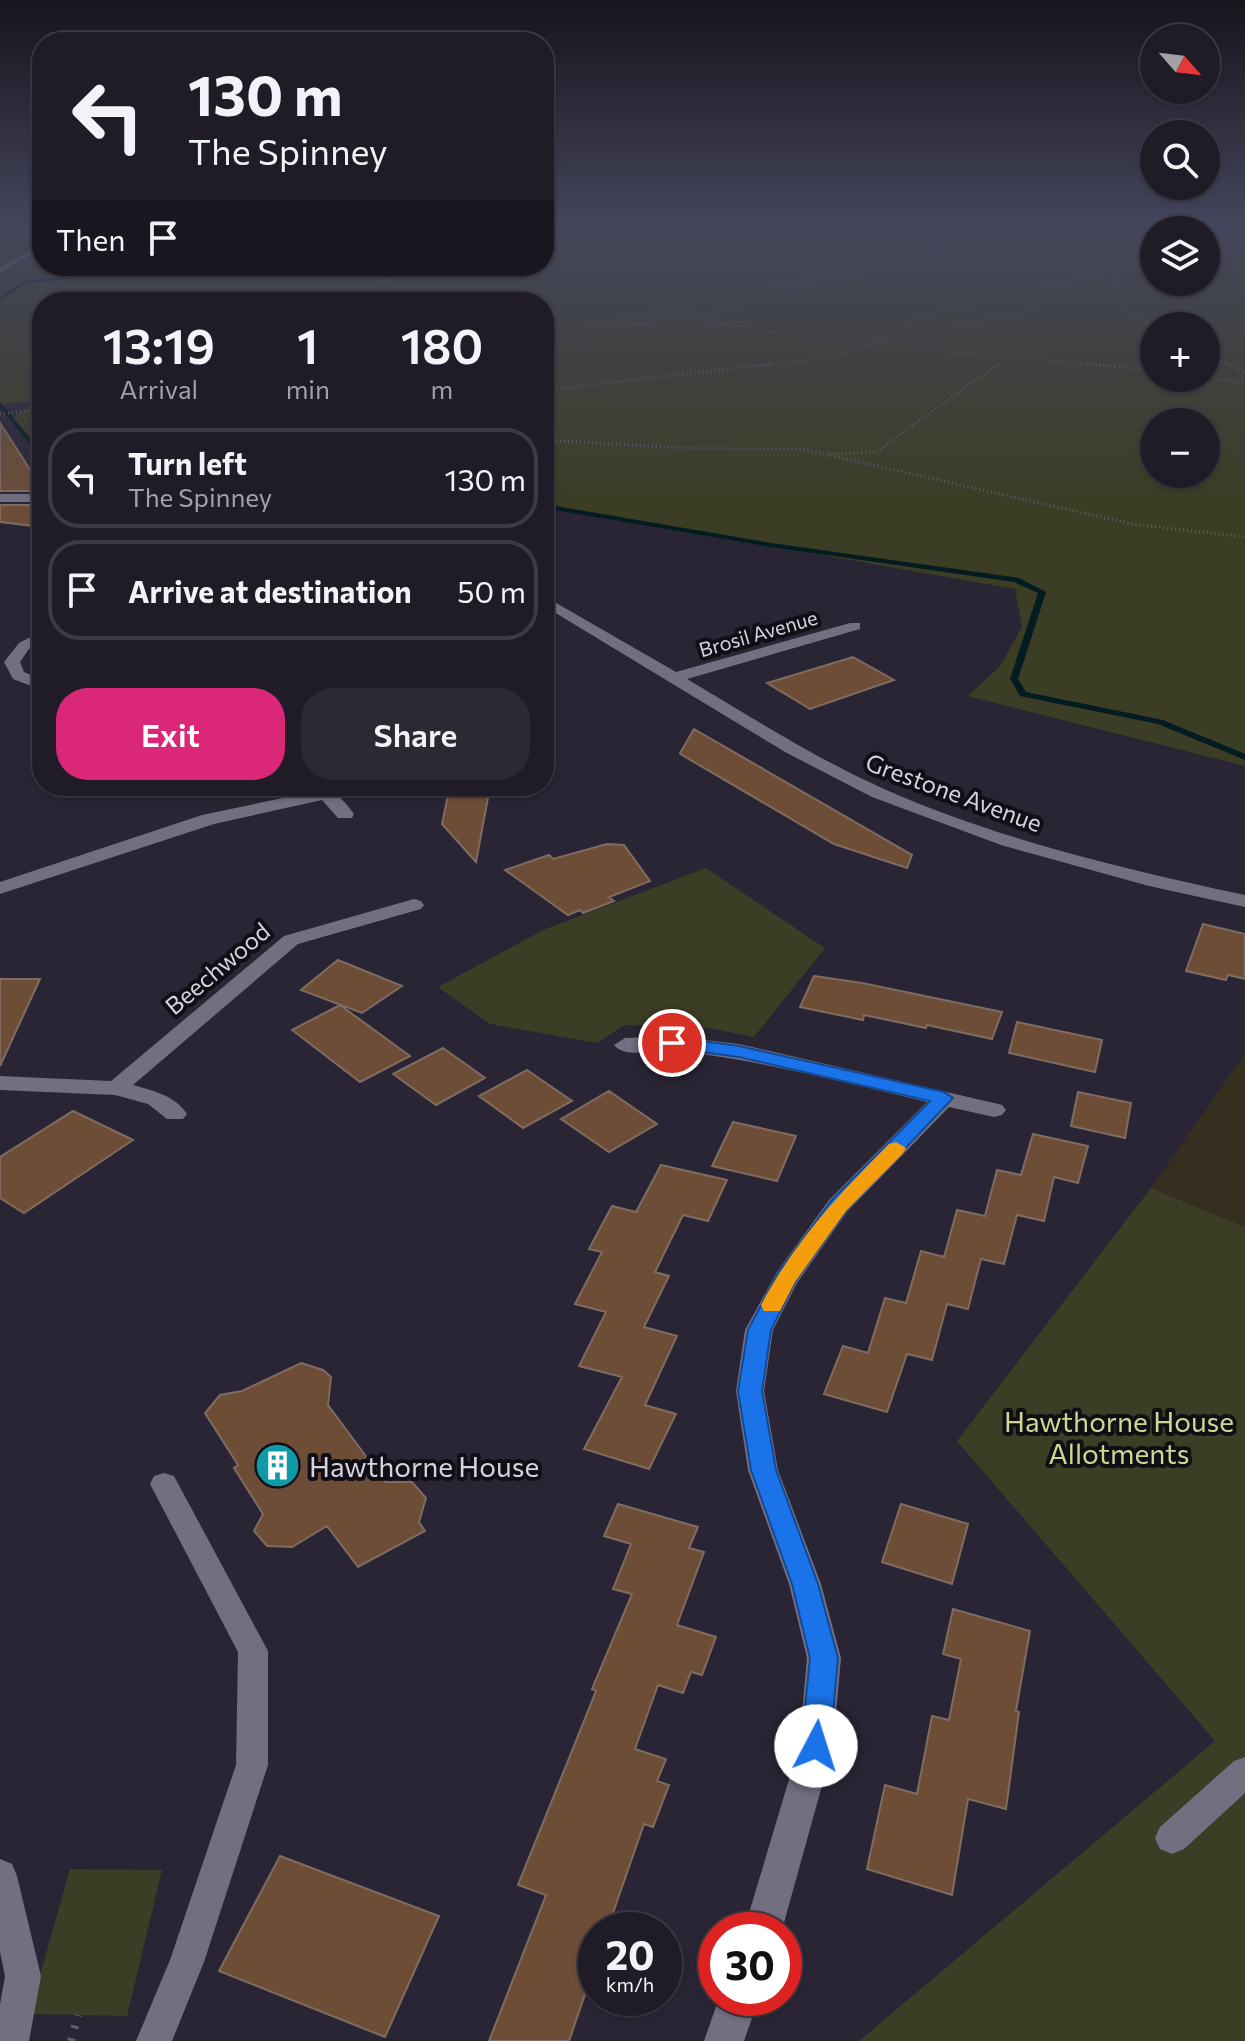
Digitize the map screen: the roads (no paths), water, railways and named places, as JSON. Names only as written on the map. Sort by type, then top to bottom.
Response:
[{"type":"street","points":[[0,498],[32,498]]},
{"type":"street","name":"Grestone Avenue","points":[[554,606],[791,748],[878,793],[1008,841],[1156,882],[1245,901]]},
{"type":"street","name":"Brosil Avenue","points":[[673,678],[855,626]]},
{"type":"street","points":[[32,642],[24,646],[12,662],[20,677],[32,681]]},
{"type":"street","points":[[0,888],[209,819],[316,796]]},
{"type":"street","points":[[328,796],[345,814]]},
{"type":"street","name":"Beechwood","points":[[116,1088],[291,940],[414,905]]},
{"type":"street","points":[[625,1045],[672,1043],[739,1051],[994,1110]]},
{"type":"street","points":[[0,1083],[116,1088],[156,1099],[175,1114]]},
{"type":"street","points":[[768,1912],[816,1746],[824,1658],[805,1584],[763,1470],[750,1391],[759,1330],[786,1279],[838,1206],[944,1098]]},
{"type":"street","points":[[724,2041],[733,2016]]},
{"type":"lane","points":[[154,2041],[187,1962],[252,1765],[253,1651],[164,1484]]},
{"type":"lane","points":[[1172,1838],[1245,1772]]},
{"type":"lane","points":[[0,1876],[23,1976],[11,2041]]},
{"type":"waterway","points":[[0,404],[32,442]]},
{"type":"waterway","points":[[554,508],[771,545],[1016,580],[1042,592],[1014,679],[1023,694],[1160,722],[1245,757]]},
{"type":"place","name":"Hawthorne House","points":[[278,1466]]},
{"type":"park label","name":"Hawthorne House Allotments","points":[[1119,1437]]}]
